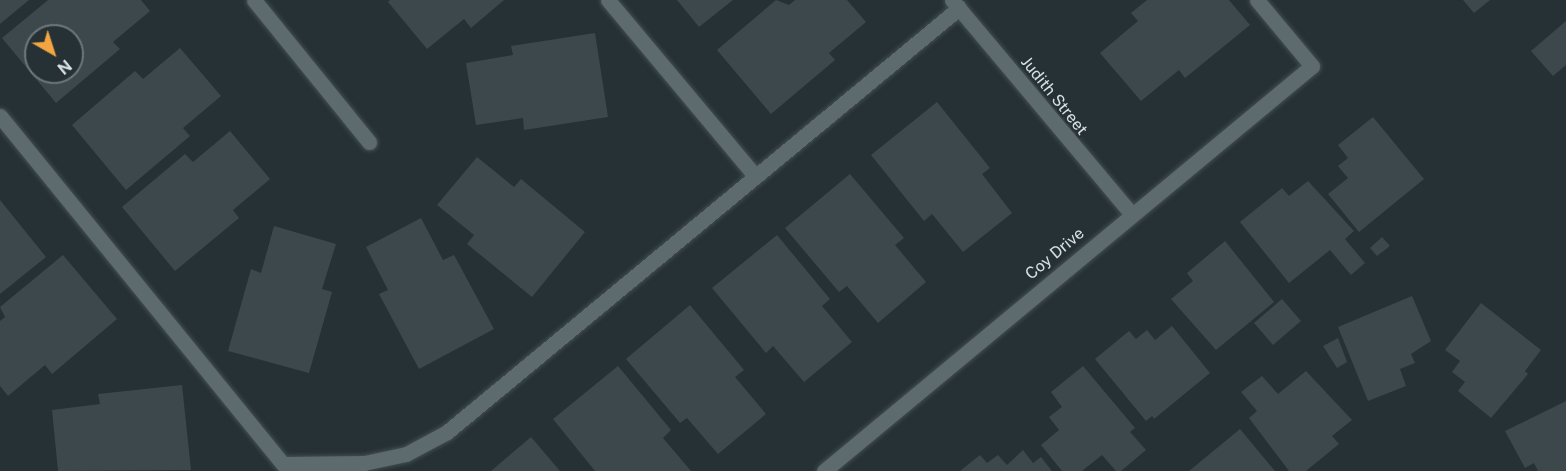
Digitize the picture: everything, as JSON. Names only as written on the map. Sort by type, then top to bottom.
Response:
[{"type":"street","points":[[254,0],[369,142]]},
{"type":"street","points":[[608,0],[755,176]]},
{"type":"street","name":"Coy Drive","points":[[824,471],[1131,213],[1312,66],[1257,0]]},
{"type":"street","points":[[0,116],[283,468],[387,460],[427,445],[755,176],[955,4]]},
{"type":"street","name":"Judith Street","points":[[955,4],[1131,213]]},
{"type":"building","points":[[0,0],[29,0],[0,24]]},
{"type":"building","points":[[48,0],[141,0],[150,11],[113,42],[120,49],[84,79],[84,24],[24,24],[24,64],[2,38]]},
{"type":"building","points":[[390,0],[504,0],[471,28],[464,19],[427,49],[388,2]]},
{"type":"building","points":[[677,0],[733,0],[699,27]]},
{"type":"building","points":[[776,0],[789,5],[795,0],[847,0],[866,22],[829,53],[835,60],[771,114],[717,50]]},
{"type":"building","points":[[1147,0],[1229,0],[1250,25],[1185,78],[1179,70],[1141,101],[1100,53],[1138,21],[1131,13]]},
{"type":"building","points":[[1463,0],[1490,0],[1474,13]]},
{"type":"building","points":[[1566,21],[1566,65],[1553,76],[1531,51]]},
{"type":"building","points":[[595,33],[608,117],[524,130],[523,118],[476,125],[466,63],[513,55],[511,46]]},
{"type":"building","points":[[180,48],[221,96],[183,128],[190,136],[126,190],[72,125],[135,71],[143,79]]},
{"type":"building","points":[[40,84],[79,84],[56,103]]},
{"type":"building","points":[[937,102],[990,168],[982,174],[1012,213],[963,252],[932,214],[924,221],[871,155]]},
{"type":"building","points":[[1373,117],[1424,179],[1359,232],[1328,194],[1348,178],[1338,166],[1348,158],[1338,145]]},
{"type":"building","points":[[230,131],[270,179],[233,210],[239,218],[175,271],[122,207],[185,154],[193,162]]},
{"type":"building","points":[[477,157],[514,187],[521,179],[585,232],[532,297],[467,244],[474,235],[437,205]]},
{"type":"building","points":[[850,174],[904,238],[895,245],[926,282],[878,323],[847,286],[839,292],[785,228]]},
{"type":"building","points":[[1308,181],[1354,231],[1345,239],[1365,263],[1351,275],[1330,250],[1289,283],[1240,222],[1282,188],[1289,196]]},
{"type":"building","points":[[0,200],[46,257],[0,294]]},
{"type":"building","points":[[421,218],[443,260],[454,255],[494,329],[419,369],[379,294],[388,290],[366,247]]},
{"type":"building","points":[[274,226],[336,244],[322,289],[332,292],[309,373],[228,351],[251,269],[261,273]]},
{"type":"building","points":[[777,235],[830,299],[822,306],[852,342],[804,382],[773,346],[766,353],[712,288]]},
{"type":"building","points":[[1382,237],[1390,246],[1377,256],[1370,248]]},
{"type":"building","points":[[1225,241],[1274,302],[1216,350],[1171,299],[1193,281],[1187,273]]},
{"type":"building","points":[[63,255],[117,319],[52,374],[45,365],[8,396],[0,386],[0,321],[5,317],[0,307]]},
{"type":"building","points":[[1412,296],[1431,341],[1411,354],[1415,363],[1400,369],[1406,386],[1368,401],[1338,327]]},
{"type":"building","points":[[1282,299],[1301,321],[1273,345],[1254,323]]},
{"type":"building","points":[[1481,303],[1541,350],[1525,371],[1528,374],[1491,418],[1458,391],[1465,382],[1452,372],[1460,361],[1445,350]]},
{"type":"building","points":[[690,305],[744,370],[735,377],[766,414],[718,454],[687,418],[680,423],[626,359]]},
{"type":"building","points":[[1172,326],[1210,373],[1154,419],[1152,416],[1146,421],[1095,359],[1129,331],[1136,339],[1147,330],[1155,340]]},
{"type":"building","points":[[1338,338],[1347,362],[1337,368],[1323,346]]},
{"type":"building","points":[[618,366],[671,430],[663,438],[691,471],[595,471],[553,419]]},
{"type":"building","points":[[1083,366],[1135,428],[1130,432],[1146,450],[1121,471],[1116,471],[1102,455],[1082,471],[1062,471],[1041,445],[1059,430],[1049,417],[1062,407],[1051,392]]},
{"type":"building","points":[[1306,371],[1352,420],[1332,436],[1339,444],[1306,471],[1289,471],[1249,418],[1257,411],[1241,392],[1262,376],[1278,394]]},
{"type":"building","points":[[182,385],[191,470],[58,471],[52,410],[100,404],[98,394]]},
{"type":"building","points":[[1566,401],[1566,471],[1538,471],[1534,463],[1525,468],[1505,431]]},
{"type":"building","points":[[1240,429],[1275,471],[1189,471]]},
{"type":"building","points":[[531,437],[560,471],[491,471]]},
{"type":"building","points":[[1023,450],[1033,463],[1041,457],[1052,471],[960,471],[980,455],[987,463],[998,455],[1007,465]]}]
